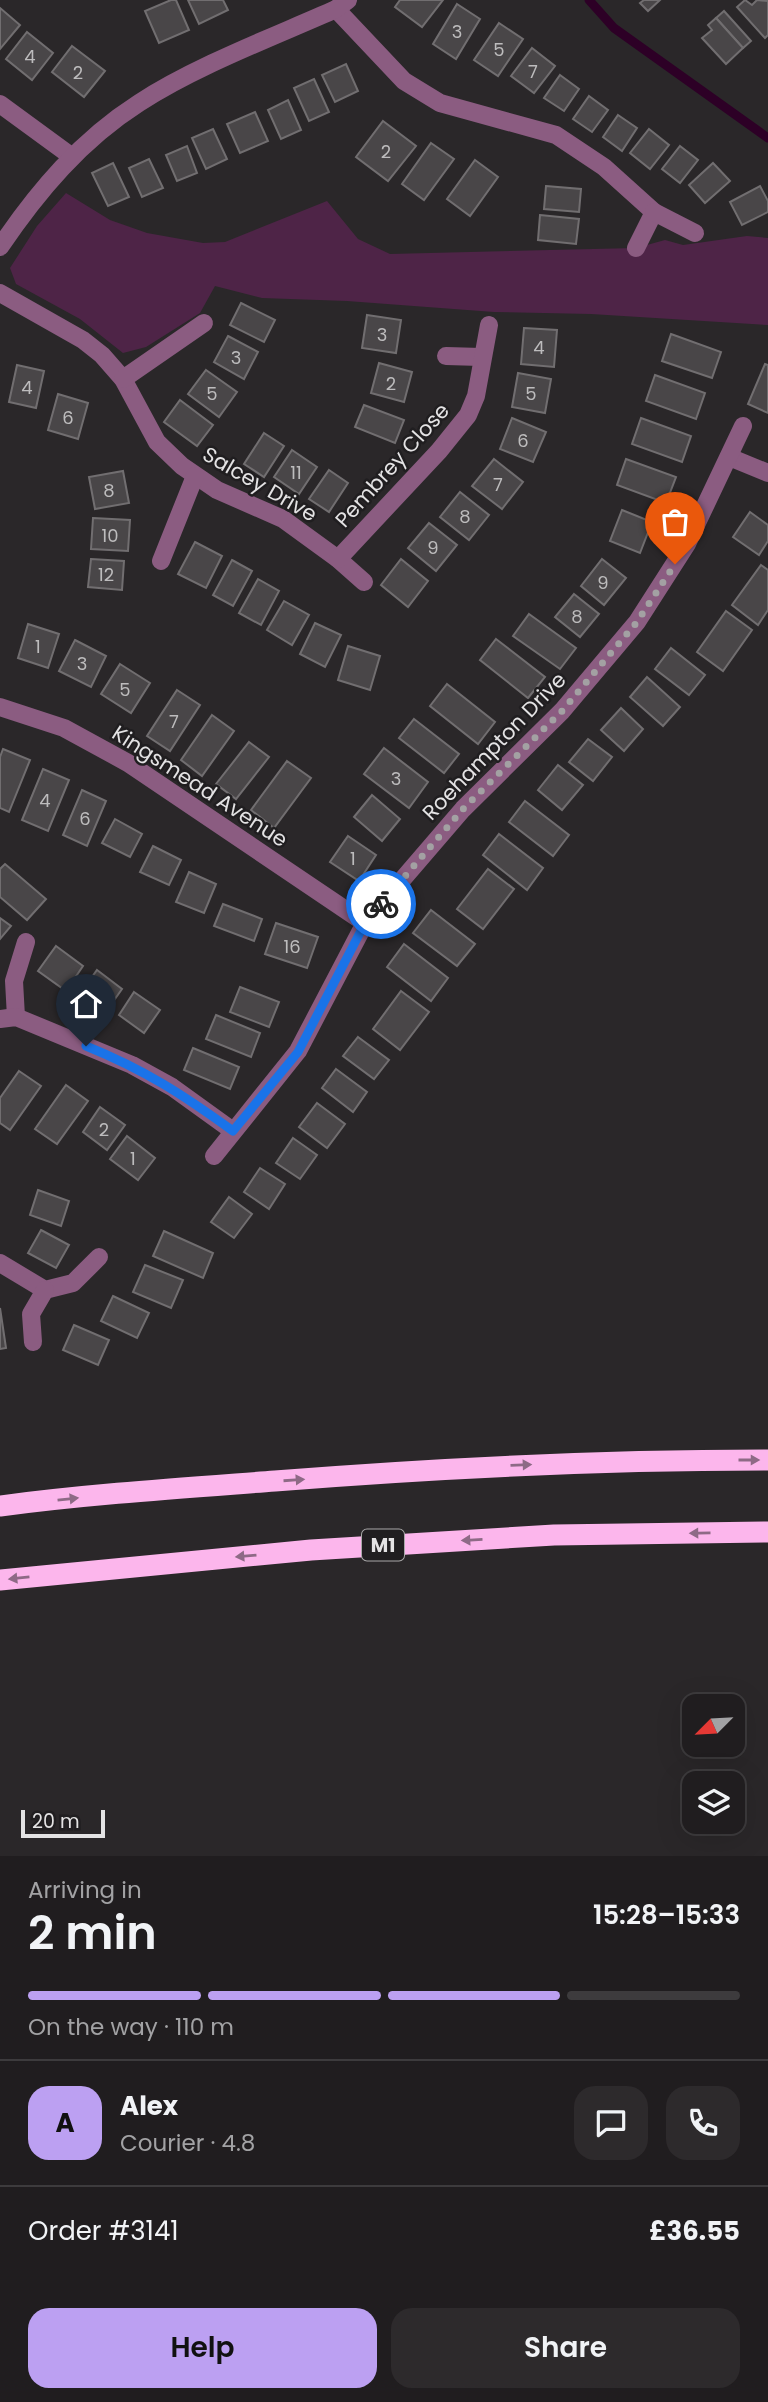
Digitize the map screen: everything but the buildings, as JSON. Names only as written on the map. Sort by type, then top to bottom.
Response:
[{"type":"highway","points":[[0,1506],[112,1494],[466,1468],[641,1460],[768,1460]]},
{"type":"highway","name":"M1","points":[[0,1580],[338,1548],[554,1535],[768,1532]]},
{"type":"street","points":[[0,247],[30,203],[71,156],[139,102],[215,63],[342,5],[404,81],[440,103],[556,135],[604,167],[654,212],[695,233]]},
{"type":"street","points":[[0,104],[71,156]]},
{"type":"street","points":[[636,248],[654,212]]},
{"type":"street","name":"Salcey Drive","points":[[0,293],[83,340],[102,355],[123,379],[157,442],[195,476],[217,490],[283,520],[338,559],[364,582]]},
{"type":"street","points":[[123,379],[204,323]]},
{"type":"street","name":"Pembrey Close","points":[[338,559],[439,452],[468,415],[476,396],[481,357],[489,325]]},
{"type":"street","points":[[446,356],[481,357]]},
{"type":"street","name":"Roehampton Drive","points":[[214,1156],[298,1052],[365,923],[463,809],[562,711],[637,622],[687,544],[743,426]]},
{"type":"street","points":[[729,457],[768,473]]},
{"type":"street","points":[[161,561],[195,476]]},
{"type":"street","name":"Kingsmead Avenue","points":[[0,707],[64,728],[128,762],[365,923]]},
{"type":"street","points":[[26,942],[14,981],[8,1018],[132,1065],[172,1087],[233,1131]]},
{"type":"street","points":[[0,1263],[45,1290],[73,1283],[99,1257]]},
{"type":"street","points":[[33,1342],[32,1314],[45,1290]]},
{"type":"shaded area","points":[[66,193],[110,220],[147,233],[203,243],[225,242],[327,201],[358,239],[390,254],[636,248],[665,240],[683,245],[747,236],[768,238],[768,325],[262,298],[215,286],[200,313],[146,347],[123,353],[80,319],[16,284],[10,268],[37,226]]},
{"type":"waterway","points":[[589,0],[614,28],[768,138]]},
{"type":"way so far","points":[[381,904],[463,809],[562,711],[637,622],[675,564]]},
{"type":"route","points":[[86,1046],[132,1065],[172,1087],[233,1131],[298,1052],[365,923],[381,904]]}]
